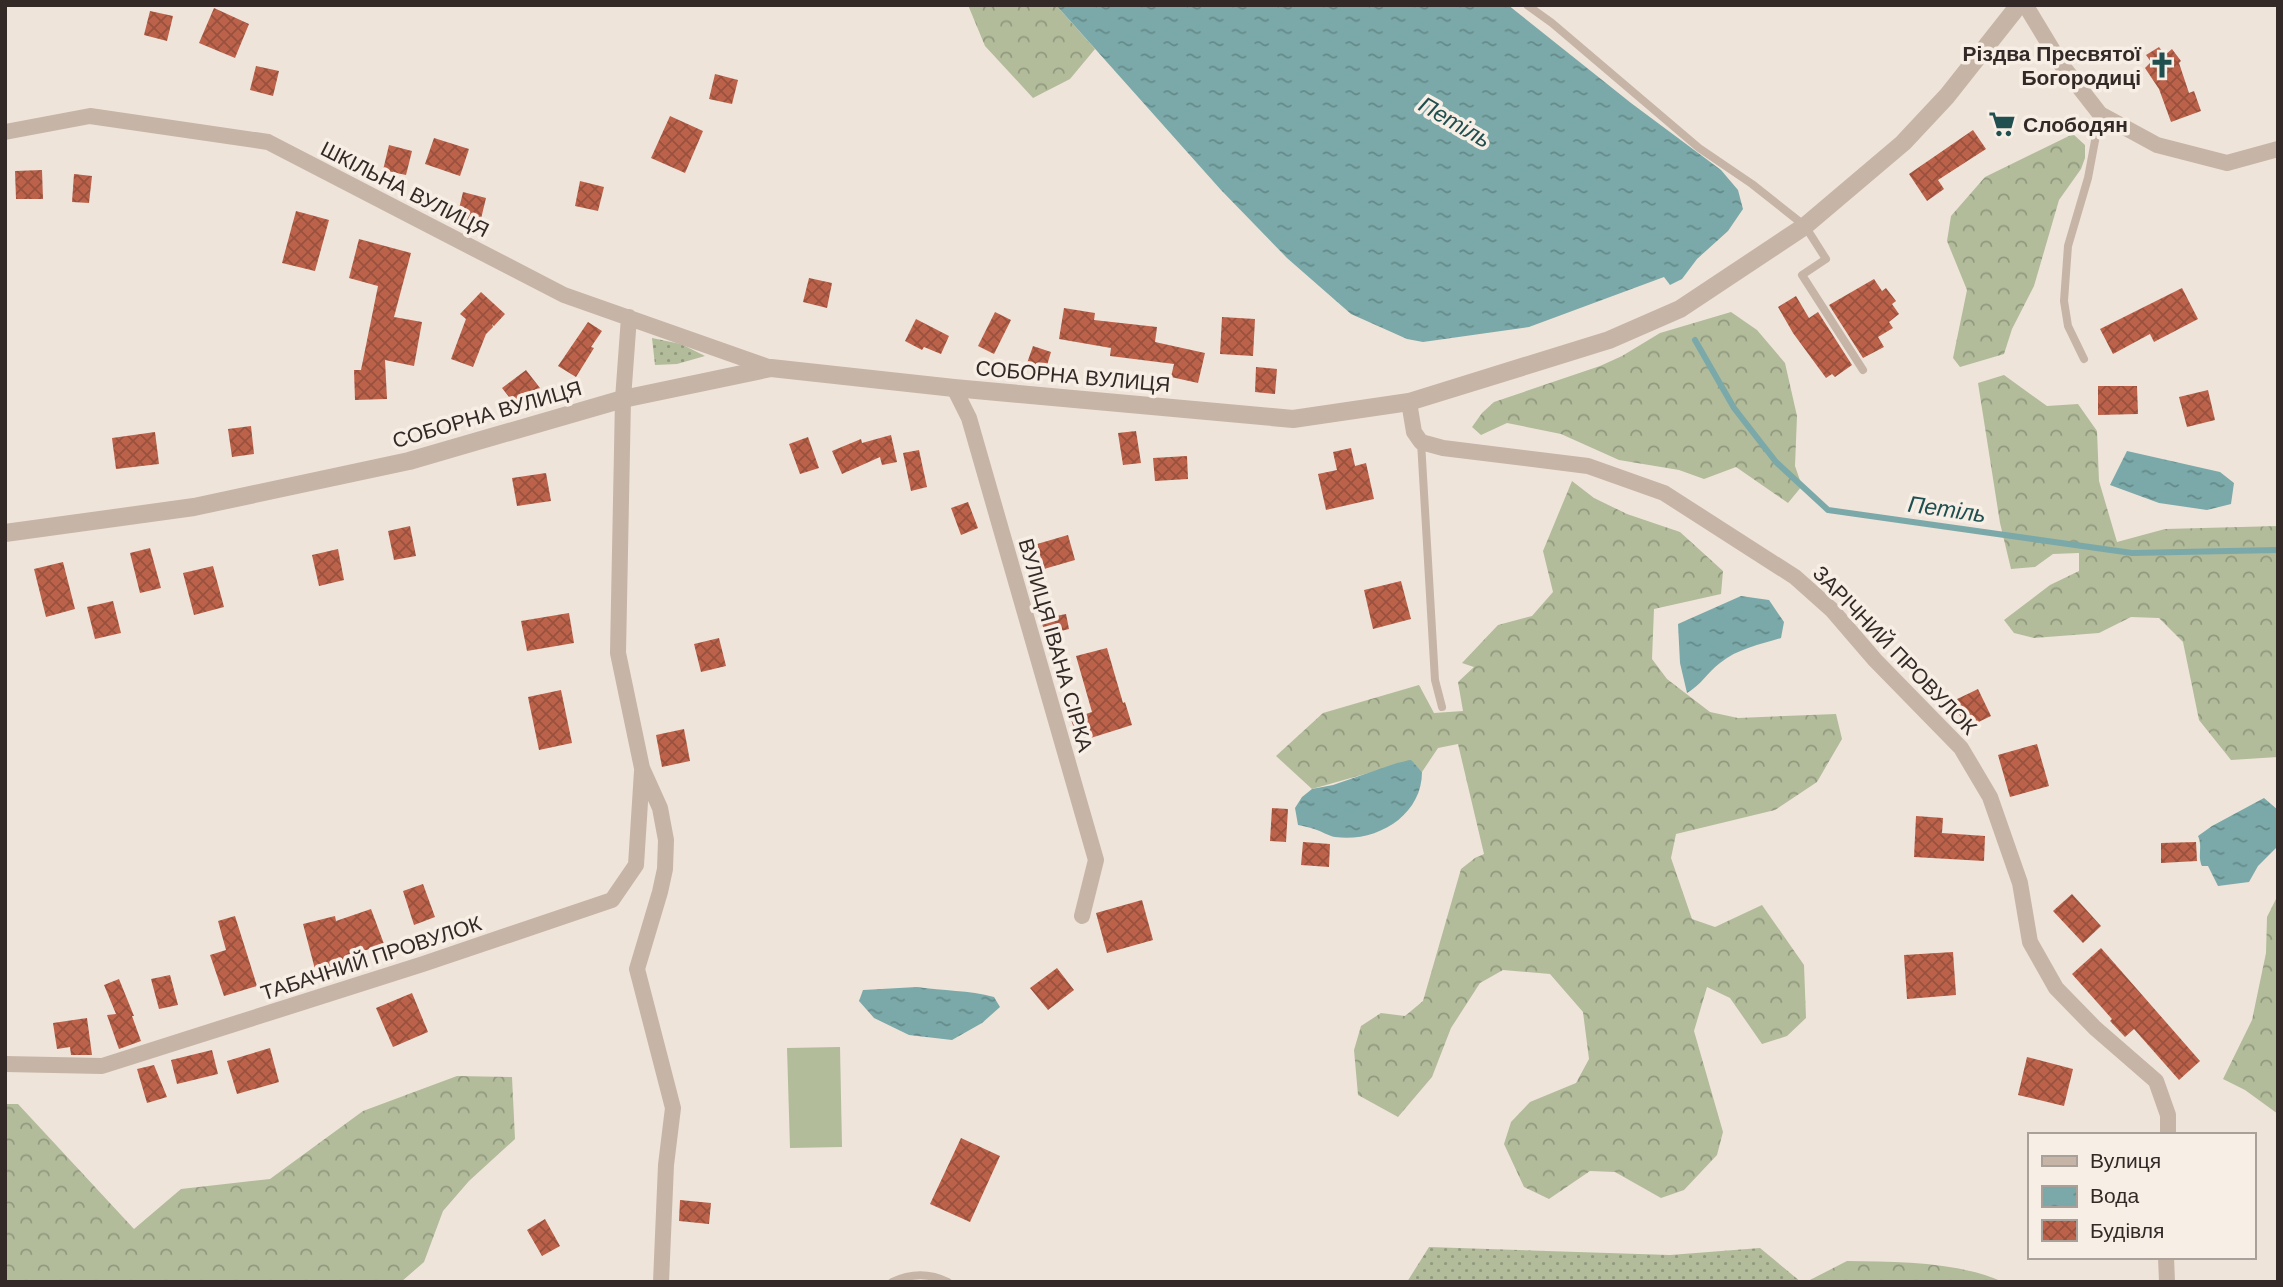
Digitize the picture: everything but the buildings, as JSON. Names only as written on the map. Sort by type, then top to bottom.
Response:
[{"type":"street","name":"СОБОРНА ВУЛИЦЯ","points":[[5,533],[194,507],[410,461],[623,399],[771,368],[954,388],[1293,419],[1409,402],[1609,340],[1680,309],[1805,226],[1903,143],[1947,96],[2021,5]]},
{"type":"street","points":[[2021,5],[2029,11],[2061,64],[2100,114],[2157,145],[2227,163],[2278,149]]},
{"type":"street","name":"ШКІЛЬНА ВУЛИЦЯ","points":[[5,132],[90,116],[268,142],[564,295],[771,368]]},
{"type":"street","points":[[629,317],[623,399],[618,653],[642,768],[660,808],[666,840],[665,869],[638,969],[673,1108],[666,1165],[661,1282]]},
{"type":"street","name":"ВУЛИЦЯ ІВАНА СІРКА","points":[[954,388],[969,418],[1096,860],[1082,916]]},
{"type":"street","points":[[1409,402],[1414,432],[1421,442]]},
{"type":"street","name":"ЗАРІЧНИЙ ПРОВУЛОК","points":[[1421,442],[1443,448],[1588,466],[1664,493],[1795,577],[1832,610],[1875,660],[1961,748],[1990,797],[2020,883],[2030,942],[2056,988],[2095,1028],[2156,1081],[2168,1115],[2168,1133]]},
{"type":"street","name":"ТАБАЧНИЙ ПРОВУЛОК","points":[[5,1064],[102,1066],[410,968],[612,900],[636,864],[642,768]]},
{"type":"street","points":[[2166,1259],[2168,1282]]},
{"type":"lane","points":[[1527,5],[1552,23],[1699,148],[1752,184],[1805,226],[1826,260],[1802,275],[1863,370]]},
{"type":"lane","points":[[2084,359],[2068,326],[2064,301],[2068,246],[2088,177],[2100,114]]},
{"type":"lane","points":[[1421,442],[1434,667],[1442,707]]},
{"type":"lane","points":[[892,1282],[906,1275],[936,1276],[948,1282]]},
{"type":"green space","points":[[968,5],[1056,5],[1095,49],[1070,79],[1033,98],[985,46]]},
{"type":"green space","points":[[2073,134],[2085,145],[2085,158],[2081,169],[2059,200],[2034,286],[2012,329],[2004,354],[1960,367],[1953,358],[1967,290],[1947,241],[1951,216],[1985,177]]},
{"type":"green space","points":[[1731,312],[1757,330],[1785,363],[1797,416],[1795,466],[1802,486],[1788,503],[1736,467],[1704,479],[1679,470],[1619,460],[1561,434],[1507,423],[1481,435],[1472,427],[1494,402],[1600,366],[1660,333]]},
{"type":"green space","points":[[652,338],[681,344],[705,356],[677,364],[655,365]]},
{"type":"green space","points":[[2004,375],[2047,406],[2078,404],[2097,431],[2099,481],[2117,542],[2165,529],[2278,526],[2278,757],[2231,760],[2199,720],[2183,642],[2159,618],[2131,617],[2099,633],[2034,638],[2014,633],[2004,620],[2050,585],[2079,571],[2079,553],[2053,554],[2035,567],[2011,569],[2000,523],[1978,383]]},
{"type":"green space","points":[[1572,481],[1594,498],[1627,514],[1680,532],[1723,571],[1721,594],[1654,609],[1652,659],[1667,679],[1710,712],[1738,718],[1836,714],[1842,739],[1817,782],[1775,810],[1676,834],[1671,858],[1692,919],[1715,927],[1762,905],[1804,965],[1806,1018],[1787,1036],[1762,1044],[1730,998],[1707,987],[1694,1031],[1723,1132],[1717,1155],[1684,1190],[1661,1198],[1615,1172],[1590,1171],[1549,1199],[1524,1187],[1504,1144],[1511,1122],[1530,1102],[1576,1083],[1589,1059],[1583,1012],[1550,974],[1503,970],[1480,983],[1451,1028],[1432,1077],[1398,1117],[1358,1095],[1354,1050],[1361,1026],[1381,1013],[1405,1016],[1423,1001],[1461,869],[1484,854],[1458,744],[1438,748],[1422,772],[1411,761],[1312,789],[1276,756],[1323,713],[1419,685],[1434,713],[1463,711],[1458,682],[1474,667],[1462,663],[1498,625],[1532,616],[1553,592],[1543,551]]},
{"type":"green space","points":[[2278,895],[2278,1114],[2245,1090],[2223,1079],[2252,1020],[2266,953],[2267,917]]},
{"type":"green space","points":[[840,1047],[842,1147],[790,1148],[787,1048]]},
{"type":"green space","points":[[457,1076],[512,1077],[515,1139],[469,1181],[443,1211],[424,1262],[401,1282],[5,1282],[5,1104],[18,1104],[134,1229],[181,1189],[270,1179],[363,1111]]},
{"type":"green space","points":[[1429,1247],[1670,1255],[1760,1248],[1801,1282],[1407,1282]]},
{"type":"green space","points":[[1847,1261],[1946,1266],[2003,1282],[1806,1282]]},
{"type":"water","points":[[1056,5],[1508,5],[1631,103],[1721,170],[1738,190],[1743,209],[1728,231],[1697,259],[1682,279],[1670,285],[1664,277],[1529,327],[1423,342],[1407,339],[1351,314],[1287,258],[1221,190]]},
{"type":"water","points":[[2127,451],[2220,472],[2234,483],[2231,504],[2207,510],[2159,503],[2110,485]]},
{"type":"water","points":[[1741,596],[1769,600],[1784,622],[1781,638],[1749,647],[1727,658],[1687,693],[1680,663],[1678,624]]},
{"type":"water","points":[[1411,760],[1422,772],[1420,788],[1405,813],[1381,831],[1351,838],[1332,836],[1298,825],[1295,808],[1302,797],[1312,789]]},
{"type":"water","points":[[2264,798],[2278,810],[2278,846],[2258,866],[2249,882],[2218,886],[2208,866],[2202,866],[2198,836]]},
{"type":"water","points":[[917,987],[994,997],[1000,1007],[982,1023],[952,1040],[909,1035],[874,1018],[859,1001],[863,990]]},
{"type":"waterway","name":"Петіль","points":[[1695,340],[1734,408],[1776,462],[1828,510],[2132,553],[2278,550]]},
{"type":"place","name":"Різдва Пресвятої Богородиці","points":[[2162,65]]},
{"type":"place","name":"Слободян","points":[[2002,124]]}]
